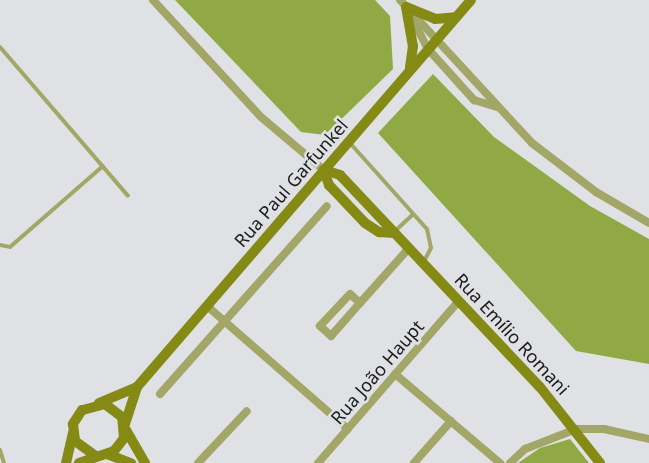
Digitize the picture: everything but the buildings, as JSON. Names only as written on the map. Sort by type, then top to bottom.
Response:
[{"type":"main road","name":"Rua Paul Garfunkel","points":[[125,427],[137,387],[471,0]]},
{"type":"main road","points":[[403,4],[435,19],[456,16]]},
{"type":"main road","points":[[403,4],[413,46],[409,72]]},
{"type":"main road","name":"Rua Emílio Romani","points":[[324,170],[329,185],[366,223],[379,232],[394,233],[459,301],[576,429],[600,463]]},
{"type":"main road","name":"Rua Paul Garfunkel","points":[[98,403],[137,387]]},
{"type":"main road","points":[[66,463],[76,416],[98,403],[118,411],[145,463]]},
{"type":"main road","points":[[79,463],[120,445],[125,427]]},
{"type":"main road","points":[[73,433],[81,448],[132,463]]},
{"type":"street","name":"Rua Emílio Romani","points":[[153,0],[261,117],[324,170]]},
{"type":"street","points":[[403,4],[497,107],[572,175],[649,223]]},
{"type":"street","points":[[403,4],[428,49],[474,100],[497,107]]},
{"type":"street","points":[[160,394],[327,206]]},
{"type":"street","points":[[360,303],[350,294],[320,326],[331,336],[409,248]]},
{"type":"street","name":"Rua João Haupt","points":[[318,463],[459,301]]},
{"type":"street","points":[[207,306],[348,429]]},
{"type":"street","points":[[395,374],[500,463]]},
{"type":"street","points":[[198,463],[247,411]]},
{"type":"street","points":[[414,463],[451,421]]},
{"type":"street","points":[[510,463],[525,449],[576,429],[604,429],[649,439]]},
{"type":"lane","points":[[0,47],[128,196]]},
{"type":"lane","points":[[349,141],[427,229],[431,248],[423,264]]},
{"type":"lane","points":[[0,245],[10,247],[103,166]]},
{"type":"lane","points":[[394,233],[413,214]]},
{"type":"lane","points":[[0,450],[4,463]]},
{"type":"green space","points":[[175,0],[375,0],[390,16],[393,69],[325,135],[301,132]]},
{"type":"green space","points":[[433,74],[494,137],[590,206],[649,239],[649,364],[576,351],[378,133]]},
{"type":"green space","points":[[570,439],[589,463],[518,463],[540,448]]}]
